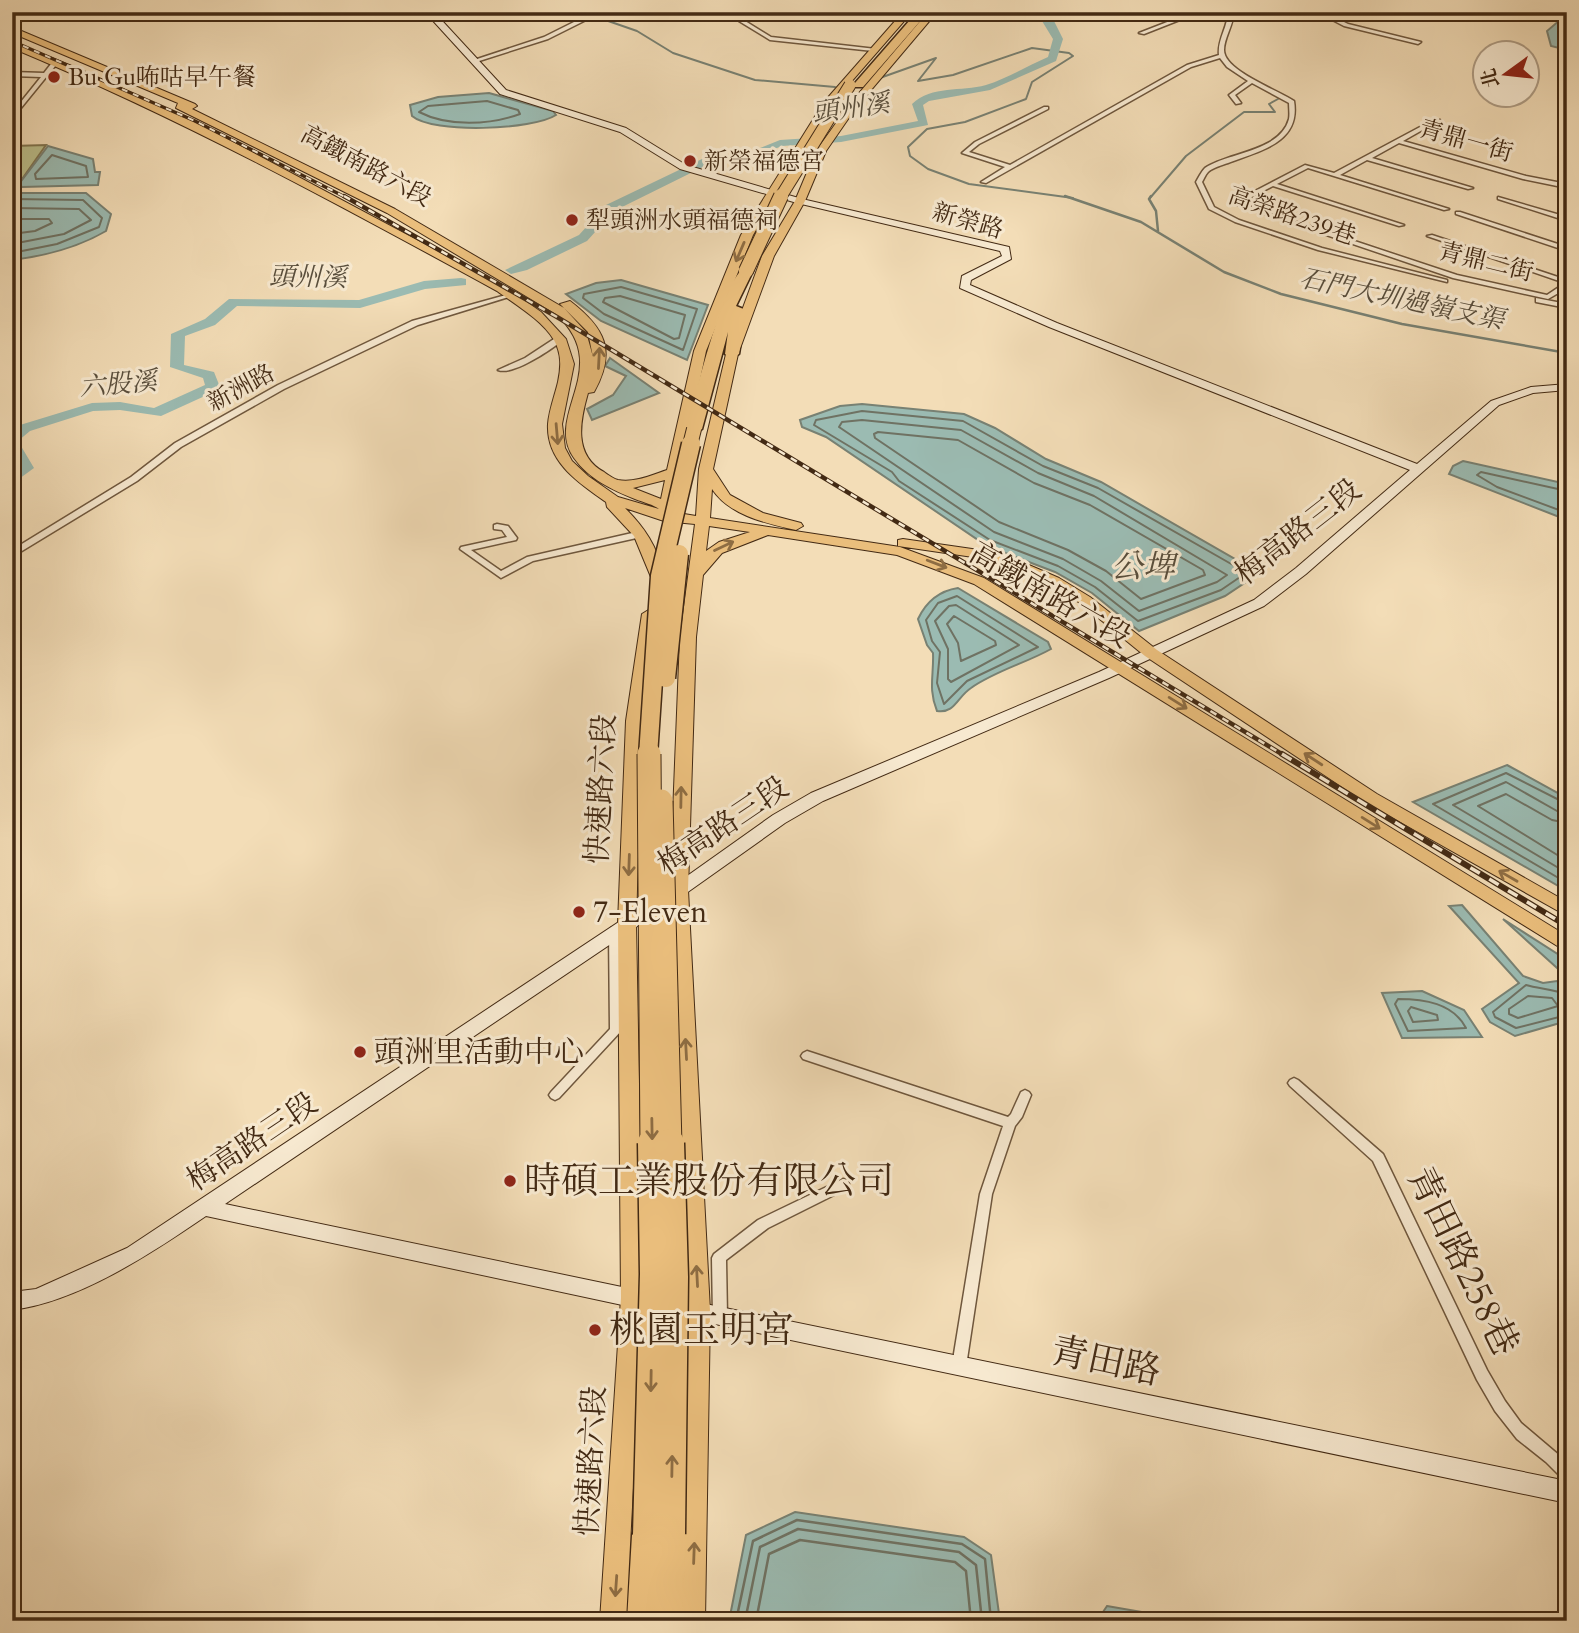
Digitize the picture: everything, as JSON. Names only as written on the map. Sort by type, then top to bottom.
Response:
[{"type":"highway","points":[[752,271],[785,190],[850,85],[915,12]]},
{"type":"highway","points":[[643,1621],[654,1274],[647,779],[660,576],[733,310],[794,191],[834,121],[877,63],[923,12]]},
{"type":"highway","points":[[700,351],[733,310]]},
{"type":"highway","points":[[732,354],[733,310]]},
{"type":"highway","points":[[666,1621],[671,1534],[674,1277],[661,778],[675,576],[700,429]]},
{"type":"main road","name":"快速路六段","points":[[613,1621],[632,1298],[621,927],[634,721],[665,510],[700,351],[747,235],[827,104],[908,12]]},
{"type":"main road","points":[[692,1621],[699,1311],[679,890],[683,743],[693,579],[703,515],[706,469],[732,354],[768,256],[800,201],[832,136],[867,87],[933,12]]},
{"type":"main road","name":"高鐵南路六段","points":[[12,33],[166,100],[391,211]]},
{"type":"main road","name":"高鐵南路六段","points":[[12,33],[190,104],[404,215],[540,297],[568,317],[584,340],[587,354],[587,369],[573,420],[573,434],[583,459],[596,474],[665,510]]},
{"type":"main road","name":"高鐵南路六段","points":[[12,47],[49,70],[145,108],[389,226],[537,315],[560,339],[568,364],[556,436],[558,448],[567,463],[583,479],[613,500],[665,510],[796,526],[974,554],[1017,565],[1054,581],[1085,600],[1151,653],[1371,798],[1567,910]]},
{"type":"main road","name":"高鐵南路六段","points":[[12,47],[172,116],[506,294]]},
{"type":"main road","points":[[166,100],[190,104]]},
{"type":"main road","points":[[145,108],[172,116]]},
{"type":"main road","points":[[357,194],[349,208],[391,211],[404,215]]},
{"type":"main road","points":[[389,226],[404,215]]},
{"type":"main road","points":[[706,469],[725,498],[758,516],[796,526]]},
{"type":"main road","points":[[611,483],[636,484],[673,473]]},
{"type":"main road","points":[[583,479],[629,519],[641,534],[654,560],[656,574]]},
{"type":"main road","name":"高鐵南路六段","points":[[703,515],[769,532],[864,544],[925,560],[979,581],[1567,945]]},
{"type":"main road","points":[[693,579],[707,555],[717,547],[769,532]]},
{"type":"street","points":[[12,21],[33,12]]},
{"type":"street","points":[[12,21],[41,12]]},
{"type":"street","name":"新榮路","points":[[429,12],[503,93],[623,130],[683,167],[800,201],[1005,249],[1007,257],[967,278],[964,286],[1415,473]]},
{"type":"street","points":[[474,61],[546,38],[586,18],[588,12]]},
{"type":"street","points":[[704,12],[735,17],[770,38],[873,49]]},
{"type":"street","points":[[1142,33],[1198,12]]},
{"type":"street","points":[[984,182],[1189,66],[1223,56],[1221,49],[1230,32],[1231,12]]},
{"type":"street","points":[[1319,12],[1346,25],[1418,42]]},
{"type":"street","name":"高榮路239巷","points":[[1223,56],[1251,81],[1292,102],[1292,117],[1275,141],[1205,171],[1199,182],[1211,208],[1265,232],[1320,249],[1468,286],[1567,306]]},
{"type":"street","points":[[12,74],[49,70]]},
{"type":"street","points":[[12,117],[49,70]]},
{"type":"street","points":[[1238,103],[1232,95],[1251,81]]},
{"type":"street","points":[[12,106],[21,106]]},
{"type":"street","points":[[1011,167],[965,153],[977,143],[1046,108]]},
{"type":"street","points":[[1398,141],[1437,120]]},
{"type":"street","name":"青鼎一街","points":[[1335,175],[1398,141],[1525,178],[1567,186]]},
{"type":"street","points":[[1367,158],[1470,188]]},
{"type":"street","points":[[1272,184],[1307,166],[1446,209],[1454,209],[1458,213],[1567,249]]},
{"type":"street","points":[[1272,184],[1401,225]]},
{"type":"street","name":"青鼎二街","points":[[1272,184],[1235,203],[1455,277],[1548,297],[1567,283]]},
{"type":"street","points":[[1500,198],[1567,219]]},
{"type":"street","points":[[1430,236],[1567,283]]},
{"type":"street","name":"新洲路","points":[[12,554],[134,479],[178,445],[281,387],[399,330],[506,294]]},
{"type":"street","points":[[502,369],[528,360],[560,339]]},
{"type":"street","name":"梅高路三段","points":[[12,1301],[38,1298],[134,1254],[679,890],[769,826],[817,797],[1120,667],[1275,594],[1495,403],[1531,390],[1567,387]]},
{"type":"street","points":[[497,527],[505,528],[513,538],[464,549],[501,575],[530,559],[641,534]]},
{"type":"street","points":[[555,1095],[616,1030],[621,927]]},
{"type":"street","points":[[807,1056],[1010,1123]]},
{"type":"street","name":"青田路258巷","points":[[1294,1083],[1378,1158],[1499,1405],[1520,1432],[1553,1455],[1567,1473]]},
{"type":"street","points":[[958,1366],[986,1194],[1010,1123],[1016,1117],[1025,1095]]},
{"type":"street","points":[[720,1315],[719,1258],[763,1224],[843,1184]]},
{"type":"street","name":"青田路","points":[[206,1208],[1567,1492]]},
{"type":"green space","points":[[46,145],[20,182],[12,181],[12,146]]},
{"type":"water","points":[[1563,12],[1567,12],[1567,50],[1551,46],[1547,31],[1560,20]]},
{"type":"water","points":[[489,93],[553,111],[556,115],[527,124],[483,128],[440,126],[412,116],[410,105],[438,97]]},
{"type":"water","points":[[48,146],[93,159],[95,172],[100,172],[98,185],[22,187],[19,184]]},
{"type":"water","points":[[12,193],[86,193],[111,214],[106,231],[60,250],[12,260]]},
{"type":"water","points":[[621,280],[708,305],[687,360],[601,321],[566,294],[596,283]]},
{"type":"water","points":[[610,358],[659,393],[592,420],[587,409],[613,395],[626,376],[605,366]]},
{"type":"water","name":"公埤","points":[[862,404],[964,414],[995,428],[1046,459],[1101,482],[1254,570],[1249,580],[1225,596],[1139,631],[1092,593],[1055,572],[987,546],[826,437],[802,427],[800,420],[840,406]]},
{"type":"water","points":[[1463,461],[1567,484],[1567,520],[1449,474],[1453,466]]},
{"type":"water","name":"公埤","points":[[958,588],[1048,642],[1051,649],[980,682],[948,710],[937,711],[932,689],[933,653],[927,645],[918,619],[934,598]]},
{"type":"water","points":[[1507,765],[1567,798],[1567,891],[1413,802]]},
{"type":"water","points":[[1462,905],[1523,976],[1543,983],[1557,981],[1567,990],[1567,1021],[1515,1036],[1490,1022],[1482,1009],[1519,983],[1449,906]]},
{"type":"water","points":[[1503,919],[1567,960],[1567,977]]},
{"type":"water","points":[[1422,991],[1464,1010],[1482,1037],[1402,1038],[1382,993]]},
{"type":"water","points":[[795,1512],[964,1537],[991,1555],[1000,1621],[729,1621],[746,1535]]},
{"type":"water","points":[[1107,1606],[1153,1614],[1165,1621],[1097,1621]]},
{"type":"waterway","name":"頭州溪","points":[[511,270],[523,267],[583,238],[610,208],[706,161],[752,155],[780,143],[841,139],[924,123],[917,104],[925,99],[942,93],[986,88],[1052,59],[1058,39],[1055,30],[1047,21],[1048,14],[1137,17],[1138,12]]},
{"type":"waterway","name":"石門大圳過嶺支渠","points":[[588,14],[637,31],[673,53],[755,80],[835,87]]},
{"type":"waterway","name":"石門大圳過嶺支渠","points":[[877,79],[936,58],[918,81],[953,75],[1032,48],[1069,53],[1073,56],[1032,82],[1026,99],[965,122],[927,129],[908,147],[910,156],[928,169],[969,184],[1069,198]]},
{"type":"waterway","points":[[1150,198],[1186,156],[1244,112],[1275,112],[1269,104],[1278,99]]},
{"type":"waterway","name":"石門大圳過嶺支渠","points":[[1065,196],[1069,198]]},
{"type":"waterway","points":[[1151,196],[1149,199],[1156,211],[1158,231]]},
{"type":"waterway","name":"石門大圳過嶺支渠","points":[[1069,198],[1141,222],[1224,272],[1281,294],[1402,324],[1567,353]]},
{"type":"waterway","name":"六股溪","points":[[12,439],[25,428],[92,407],[120,406],[156,413],[213,387],[209,375],[177,367],[178,334],[210,322],[234,302],[360,304],[424,285],[461,282]]},
{"type":"waterway","name":"六股溪","points":[[12,443],[26,468],[12,480]]},
{"type":"railway","points":[[12,41],[195,121],[347,198]]},
{"type":"railway","points":[[344,196],[557,317],[1285,756]]},
{"type":"railway","points":[[1282,754],[1567,926]]},
{"type":"place","name":"Bu Gu咘咕早午餐","points":[[54,77]]},
{"type":"place","name":"新榮福德宮","points":[[690,161]]},
{"type":"place","name":"犁頭洲水頭福德祠","points":[[572,220]]},
{"type":"place","name":"7-Eleven","points":[[579,912]]},
{"type":"place","name":"頭洲里活動中心","points":[[360,1052]]},
{"type":"place","name":"時碩工業股份有限公司","points":[[510,1181]]},
{"type":"place","name":"桃園玉明宮","points":[[595,1330]]}]
